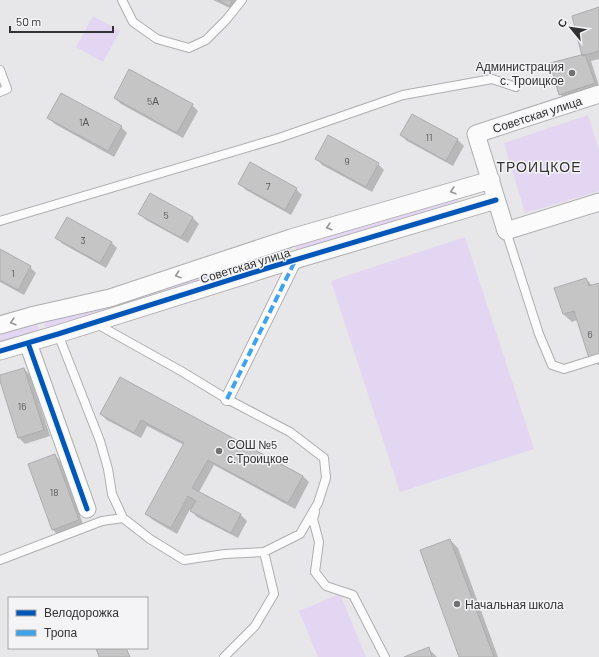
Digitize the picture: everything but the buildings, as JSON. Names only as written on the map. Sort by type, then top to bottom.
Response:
[{"type":"street","name":"Советская улица","points":[[506,231],[476,134],[599,94]]},
{"type":"street","name":"Советская улица","points":[[0,325],[35,315],[110,298],[291,238],[491,180]]},
{"type":"street","name":"Советская улица","points":[[0,351],[296,259],[496,200]]},
{"type":"street","points":[[506,231],[599,202]]},
{"type":"street","points":[[227,399],[296,259],[291,238]]},
{"type":"street","points":[[35,315],[52,336]]},
{"type":"street","points":[[28,343],[87,509]]},
{"type":"lane","points":[[122,0],[133,22],[157,39],[189,48],[206,40],[226,20],[242,0]]},
{"type":"lane","points":[[0,70],[7,89],[0,92]]},
{"type":"lane","points":[[0,221],[279,138],[403,94],[492,78],[516,87]]},
{"type":"lane","points":[[506,231],[539,334],[552,365],[564,368],[599,358]]},
{"type":"lane","points":[[95,322],[182,371],[227,399],[290,432],[324,458],[326,478],[313,519],[319,542],[315,572],[326,586],[353,595],[385,657]]},
{"type":"lane","points":[[52,336],[100,441],[108,470],[112,494],[123,518],[150,540],[184,560],[225,554],[264,552],[300,534],[318,503]]},
{"type":"lane","points":[[0,560],[102,521],[123,518]]},
{"type":"lane","points":[[224,657],[255,626],[274,594],[264,552]]},
{"type":"shaded area","points":[[93,16],[120,31],[103,62],[76,47]]},
{"type":"shaded area","points":[[588,115],[599,150],[599,191],[525,213],[504,143]]},
{"type":"shaded area","points":[[458,199],[461,208],[298,257],[295,246]]},
{"type":"shaded area","points":[[465,237],[534,449],[400,492],[331,281]]},
{"type":"shaded area","points":[[291,247],[293,258],[47,334],[44,321]]},
{"type":"shaded area","points":[[37,324],[40,334],[0,346],[0,335]]},
{"type":"shaded area","points":[[340,594],[366,657],[318,657],[299,611]]},
{"type":"marked path","points":[[227,399],[296,259]]},
{"type":"cycle path","points":[[0,351],[271,267],[496,200]]},
{"type":"cycle path","points":[[28,343],[87,509]]},
{"type":"place","name":"Администрация с. Троицкое","points":[[572,73]]},
{"type":"place","name":"СОШ №5 с.Троицкое","points":[[219,451]]},
{"type":"place","name":"Начальная школа","points":[[457,604]]},
{"type":"district","name":"ТРОИЦКОЕ","points":[[539,166]]}]
